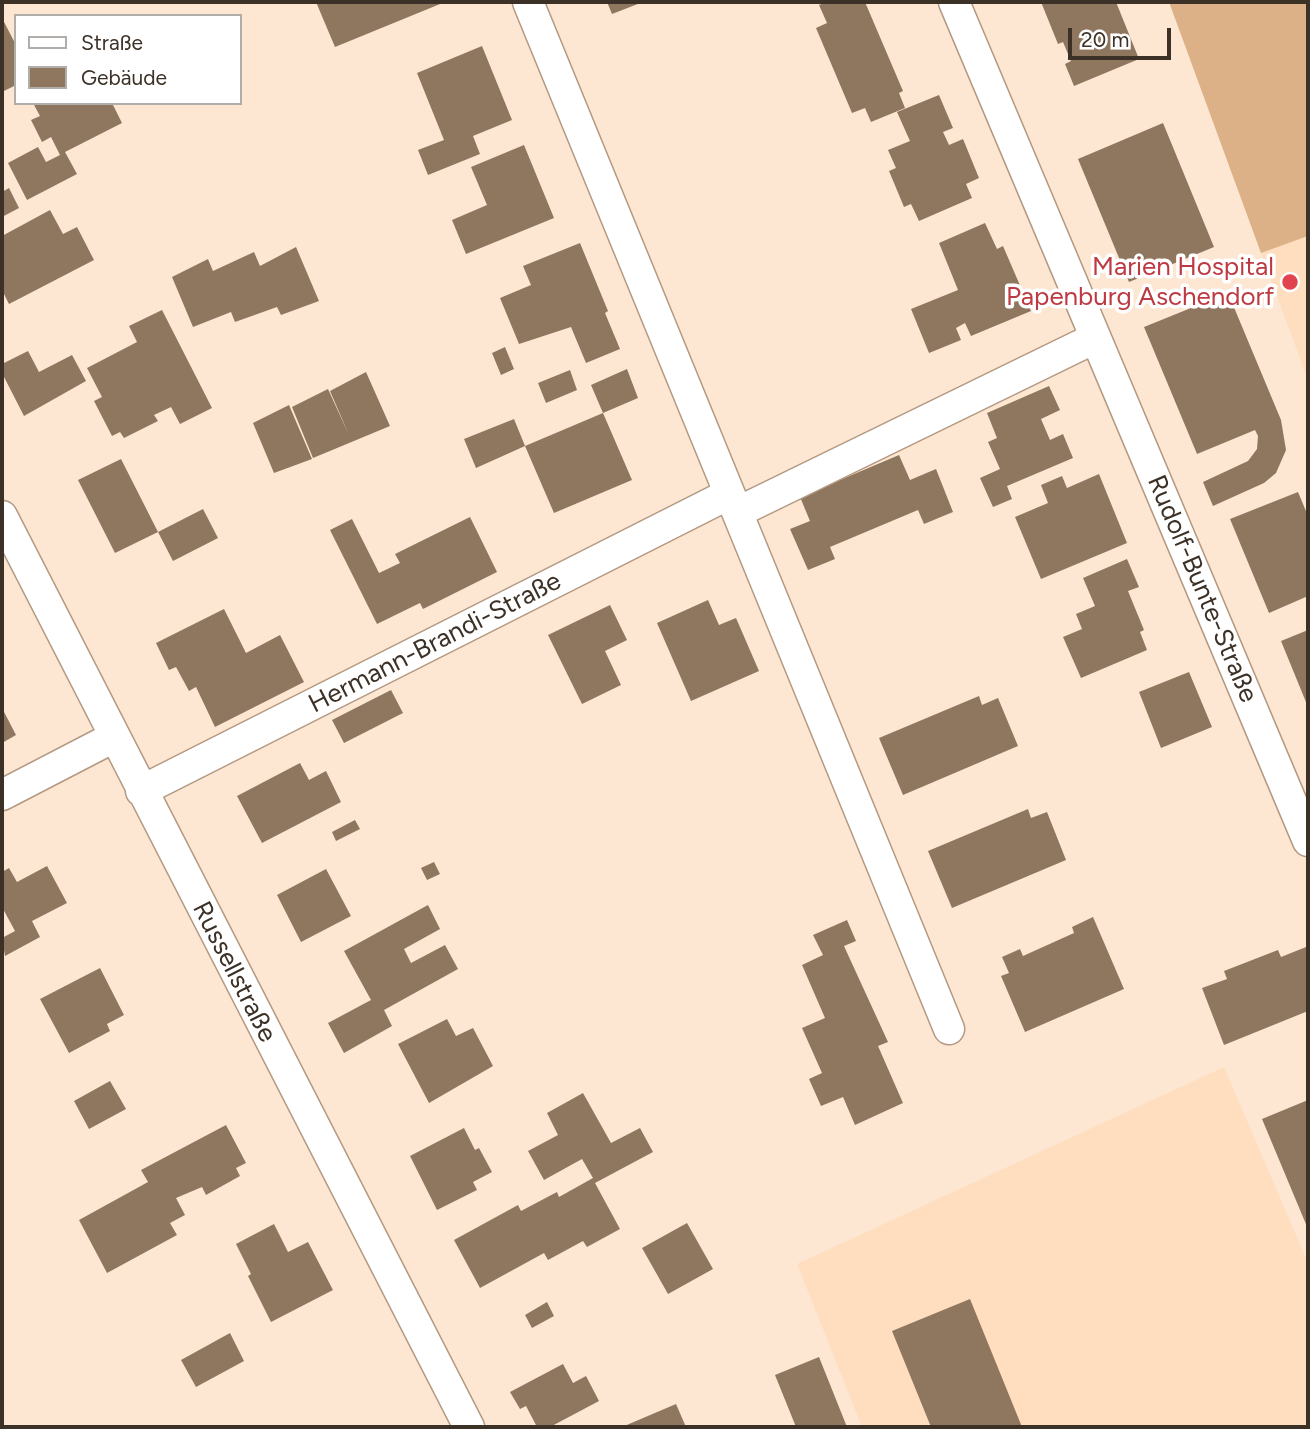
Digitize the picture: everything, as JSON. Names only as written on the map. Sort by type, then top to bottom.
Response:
[{"type":"street","points":[[528,2],[949,1029]]},
{"type":"street","name":"Rudolf-Bunte-Straße","points":[[954,2],[1308,841]]},
{"type":"street","points":[[734,503],[1096,338]]},
{"type":"street","name":"Hermann-Brandi-Straße","points":[[141,791],[734,503]]},
{"type":"street","name":"Russellstraße","points":[[2,516],[469,1427]]},
{"type":"street","points":[[2,794],[114,737]]},
{"type":"shaded area","points":[[1169,2],[1308,2],[1308,236],[1261,253]]},
{"type":"shaded area","name":"Marien Hospital Papenburg Aschendorf","points":[[1308,236],[1308,380],[1261,253]]},
{"type":"shaded area","points":[[1224,1067],[1308,1263],[1308,1423],[1302,1427],[862,1427],[797,1264]]},
{"type":"building","points":[[316,2],[445,2],[335,47]]},
{"type":"building","points":[[607,2],[643,2],[612,14]]},
{"type":"building","points":[[826,2],[865,2],[903,91],[899,93],[905,108],[871,122],[865,108],[852,113],[816,28],[827,23],[819,5]]},
{"type":"building","points":[[1041,2],[1116,2],[1139,59],[1074,86],[1065,64],[1071,61],[1063,42],[1058,44]]},
{"type":"building","points":[[2,18],[14,41],[14,86],[2,92]]},
{"type":"building","points":[[482,46],[512,120],[473,136],[480,154],[428,175],[418,150],[444,140],[417,73]]},
{"type":"building","points":[[939,95],[953,128],[943,132],[949,145],[963,139],[979,178],[966,184],[972,198],[919,221],[911,204],[904,207],[889,171],[896,168],[888,150],[910,141],[897,112]]},
{"type":"building","points":[[34,105],[113,105],[122,123],[65,152],[77,174],[27,200],[8,163],[38,147],[46,162],[60,155],[51,137],[42,142],[31,120],[40,116]]},
{"type":"building","points":[[1163,123],[1214,247],[1129,282],[1078,159]]},
{"type":"building","points":[[524,145],[554,218],[466,254],[452,220],[487,205],[471,167]]},
{"type":"building","points":[[9,188],[19,208],[2,217],[2,192]]},
{"type":"building","points":[[50,210],[63,234],[77,227],[94,260],[9,304],[2,290],[2,236]]},
{"type":"building","points":[[985,223],[997,249],[1003,246],[1031,311],[971,336],[965,323],[956,328],[961,340],[929,353],[911,309],[958,290],[939,243]]},
{"type":"building","points":[[580,243],[608,311],[605,313],[620,349],[586,363],[571,327],[519,344],[500,298],[531,285],[523,266]]},
{"type":"building","points":[[296,247],[319,301],[281,315],[277,307],[235,322],[231,312],[193,327],[172,277],[208,259],[213,271],[254,252],[260,266]]},
{"type":"building","points":[[1228,293],[1281,420],[1286,450],[1276,473],[1264,483],[1213,506],[1203,482],[1248,461],[1257,449],[1258,436],[1255,430],[1197,454],[1144,327]]},
{"type":"building","points":[[162,310],[212,408],[180,424],[171,407],[154,415],[158,421],[124,438],[120,432],[112,436],[94,401],[102,397],[87,368],[137,342],[129,326]]},
{"type":"building","points":[[505,347],[514,369],[501,375],[492,353]]},
{"type":"building","points":[[28,351],[39,372],[72,355],[86,381],[24,416],[2,373],[2,364]]},
{"type":"building","points":[[627,369],[638,398],[603,413],[591,385]]},
{"type":"building","points":[[570,370],[577,390],[546,403],[538,383]]},
{"type":"building","points":[[366,372],[390,426],[313,458],[292,407],[328,389],[349,435],[330,391]]},
{"type":"building","points":[[1049,386],[1060,410],[1041,419],[1050,440],[1063,434],[1073,458],[1007,486],[1012,499],[993,507],[980,478],[1000,469],[988,442],[997,438],[987,413]]},
{"type":"building","points":[[289,405],[312,459],[274,473],[253,423]]},
{"type":"building","points":[[603,413],[632,480],[554,513],[525,446]]},
{"type":"building","points":[[514,419],[525,446],[476,468],[464,439]]},
{"type":"building","points":[[899,455],[910,480],[936,469],[953,512],[924,524],[918,510],[830,547],[835,559],[808,570],[790,529],[810,521],[800,497]]},
{"type":"building","points":[[121,459],[158,532],[115,553],[78,480]]},
{"type":"building","points":[[1099,474],[1127,543],[1041,579],[1015,517],[1048,503],[1041,485],[1062,476],[1067,488]]},
{"type":"building","points":[[1298,492],[1308,516],[1308,596],[1269,613],[1230,519]]},
{"type":"building","points":[[203,509],[218,538],[173,561],[158,532]]},
{"type":"building","points":[[470,517],[497,572],[423,609],[420,603],[377,624],[330,530],[352,519],[379,573],[400,563],[395,554]]},
{"type":"building","points":[[1127,559],[1139,587],[1128,591],[1144,630],[1140,632],[1147,650],[1081,678],[1063,637],[1082,629],[1076,614],[1095,606],[1083,578]]},
{"type":"building","points":[[708,600],[719,625],[736,618],[759,671],[691,701],[657,623]]},
{"type":"building","points":[[610,605],[627,640],[605,651],[621,685],[582,704],[548,635]]},
{"type":"building","points":[[224,609],[246,653],[280,635],[304,682],[215,727],[196,687],[189,691],[176,667],[169,670],[156,643]]},
{"type":"building","points":[[1308,630],[1308,707],[1281,641]]},
{"type":"building","points":[[1189,672],[1212,727],[1161,748],[1139,692]]},
{"type":"building","points":[[391,690],[403,713],[344,743],[332,720]]},
{"type":"building","points":[[979,696],[982,705],[998,698],[1018,746],[903,795],[879,738]]},
{"type":"building","points":[[2,708],[16,735],[2,743]]},
{"type":"building","points":[[300,763],[309,780],[326,771],[341,802],[262,843],[237,796]]},
{"type":"building","points":[[1028,809],[1031,818],[1047,812],[1066,860],[952,908],[928,851]]},
{"type":"building","points":[[355,820],[360,829],[336,841],[332,832]]},
{"type":"building","points":[[434,862],[440,874],[427,880],[421,868]]},
{"type":"building","points":[[47,866],[67,903],[32,921],[40,937],[5,956],[2,938],[15,931],[2,907],[2,872],[9,868],[17,882]]},
{"type":"building","points":[[326,869],[351,916],[301,942],[277,895]]},
{"type":"building","points":[[428,905],[440,929],[404,949],[411,963],[445,945],[458,969],[384,1010],[392,1026],[344,1053],[328,1023],[371,1000],[344,951]]},
{"type":"building","points":[[1093,917],[1124,989],[1025,1032],[1001,976],[1009,973],[1002,957],[1020,949],[1023,956],[1074,933],[1072,927]]},
{"type":"building","points":[[847,920],[856,941],[844,946],[888,1042],[878,1046],[903,1103],[855,1125],[843,1097],[821,1106],[809,1079],[822,1073],[802,1028],[825,1018],[802,965],[823,955],[813,935]]},
{"type":"building","points":[[1306,947],[1308,1011],[1224,1045],[1202,988],[1227,979],[1224,971],[1278,950],[1281,957]]},
{"type":"building","points":[[100,968],[124,1015],[107,1024],[110,1031],[69,1053],[40,999]]},
{"type":"building","points":[[447,1019],[456,1036],[473,1028],[493,1066],[429,1103],[398,1044]]},
{"type":"building","points":[[110,1081],[126,1109],[89,1129],[74,1101]]},
{"type":"building","points":[[583,1093],[611,1143],[640,1128],[653,1152],[595,1183],[620,1229],[587,1247],[583,1241],[548,1260],[544,1253],[480,1288],[454,1240],[518,1205],[521,1211],[557,1192],[559,1197],[593,1178],[582,1159],[544,1180],[528,1151],[558,1135],[547,1113]]},
{"type":"building","points":[[1308,1100],[1308,1229],[1262,1119]]},
{"type":"building","points":[[226,1125],[246,1163],[236,1168],[240,1176],[206,1195],[202,1187],[176,1198],[185,1215],[170,1223],[177,1235],[107,1273],[79,1220],[148,1182],[141,1170]]},
{"type":"building","points":[[464,1128],[475,1150],[479,1148],[492,1172],[473,1182],[477,1190],[437,1210],[410,1156]]},
{"type":"building","points":[[687,1223],[713,1269],[668,1294],[642,1248]]},
{"type":"building","points":[[274,1224],[288,1252],[308,1242],[333,1290],[271,1322],[248,1276],[251,1274],[236,1244]]},
{"type":"building","points":[[970,1299],[1022,1427],[931,1427],[892,1331]]},
{"type":"building","points":[[547,1302],[554,1316],[532,1328],[525,1315]]},
{"type":"building","points":[[230,1333],[244,1361],[196,1387],[181,1360]]},
{"type":"building","points":[[819,1357],[847,1427],[796,1427],[775,1375]]},
{"type":"building","points":[[563,1364],[573,1383],[586,1376],[599,1401],[550,1427],[537,1427],[526,1406],[520,1409],[510,1392]]},
{"type":"building","points":[[676,1404],[686,1427],[622,1427]]},
{"type":"place","name":"Marien Hospital Papenburg Aschendorf","points":[[1290,282]]}]
